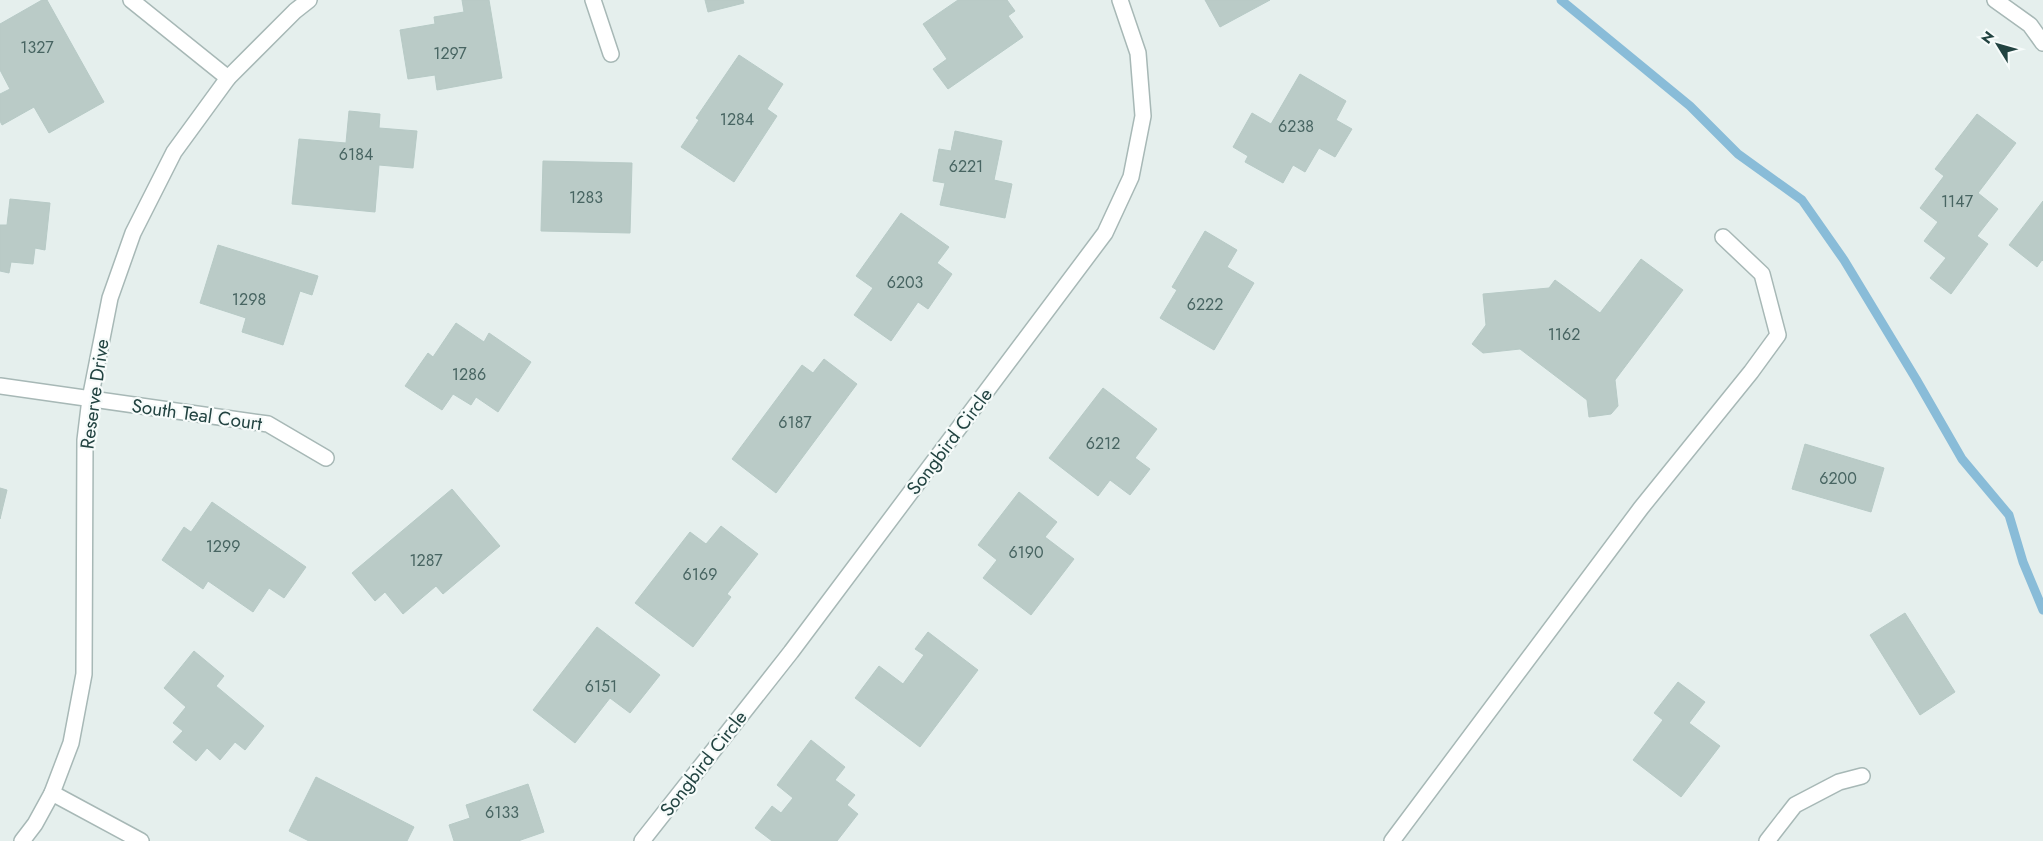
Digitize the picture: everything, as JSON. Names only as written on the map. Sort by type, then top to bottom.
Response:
[{"type":"street","points":[[131,0],[228,78]]},
{"type":"street","name":"Reserve Drive","points":[[22,841],[35,824],[52,793],[71,743],[84,674],[85,440],[90,399],[110,298],[133,233],[174,152],[228,78],[295,11],[309,0]]},
{"type":"street","points":[[593,0],[612,54]]},
{"type":"street","name":"Songbird Circle","points":[[642,841],[790,652],[1105,233],[1131,177],[1143,116],[1138,53],[1120,0]]},
{"type":"street","points":[[1995,0],[2030,25],[2043,43]]},
{"type":"street","points":[[1392,841],[1641,508],[1751,372],[1778,334],[1762,274],[1723,237]]},
{"type":"street","name":"South Teal Court","points":[[0,386],[268,424],[326,458]]},
{"type":"street","points":[[1767,841],[1795,805],[1838,782],[1862,776]]},
{"type":"street","points":[[52,793],[142,841]]},
{"type":"building","points":[[42,0],[47,0],[104,102],[49,133],[34,107],[2,125],[0,121],[0,94],[10,89],[0,70],[0,24]]},
{"type":"building","points":[[462,0],[489,0],[502,78],[437,90],[435,75],[408,79],[400,30],[435,24],[434,17],[464,12]]},
{"type":"building","points":[[705,0],[743,0],[744,3],[708,12]]},
{"type":"building","points":[[958,0],[1007,0],[1015,11],[1008,16],[1023,37],[948,89],[933,69],[947,59],[923,24]]},
{"type":"building","points":[[1205,0],[1270,0],[1220,27]]},
{"type":"building","points":[[739,55],[783,84],[767,109],[777,116],[734,182],[681,147],[699,120],[696,118]]},
{"type":"building","points":[[1300,74],[1346,101],[1336,120],[1352,129],[1335,157],[1319,148],[1305,172],[1293,165],[1283,183],[1245,162],[1248,156],[1233,147],[1252,113],[1271,124]]},
{"type":"building","points":[[349,111],[380,114],[379,128],[417,131],[413,168],[379,165],[375,212],[292,204],[299,139],[346,143]]},
{"type":"building","points":[[1977,114],[2016,143],[1978,193],[1998,209],[1977,236],[1988,244],[1951,294],[1930,278],[1946,258],[1924,241],[1938,222],[1920,208],[1944,176],[1935,169]]},
{"type":"building","points":[[955,131],[1002,141],[994,180],[1012,184],[1005,218],[940,205],[945,183],[933,181],[939,149],[951,151]]},
{"type":"building","points":[[543,161],[632,163],[630,233],[541,231]]},
{"type":"building","points":[[10,199],[50,203],[45,250],[35,248],[33,264],[11,262],[9,273],[0,271],[0,225],[7,225]]},
{"type":"building","points":[[2043,201],[2043,261],[2037,267],[2009,245]]},
{"type":"building","points":[[901,213],[949,247],[937,263],[952,274],[928,309],[918,302],[891,341],[854,315],[873,288],[856,276]]},
{"type":"building","points":[[1205,231],[1237,250],[1227,267],[1254,283],[1214,350],[1160,318],[1177,290],[1172,287]]},
{"type":"building","points":[[218,245],[318,276],[312,295],[300,291],[283,345],[242,332],[246,318],[200,303]]},
{"type":"building","points":[[1641,259],[1683,290],[1615,380],[1618,406],[1611,414],[1589,417],[1587,400],[1520,349],[1483,353],[1472,344],[1486,325],[1483,294],[1549,288],[1555,280],[1600,313]]},
{"type":"building","points":[[456,323],[484,342],[489,333],[531,362],[498,412],[476,397],[471,405],[453,394],[442,410],[405,386],[428,353],[433,357]]},
{"type":"building","points":[[824,359],[857,384],[776,493],[732,459],[802,365],[813,373]]},
{"type":"building","points":[[1103,388],[1157,429],[1135,458],[1150,469],[1130,495],[1110,480],[1098,496],[1049,458]]},
{"type":"building","points":[[1805,444],[1884,468],[1871,512],[1792,489]]},
{"type":"building","points":[[0,488],[7,490],[0,519]]},
{"type":"building","points":[[452,489],[500,546],[443,594],[436,586],[403,614],[385,592],[375,601],[352,573]]},
{"type":"building","points":[[1019,492],[1057,522],[1045,537],[1074,559],[1031,615],[983,578],[997,560],[978,545]]},
{"type":"building","points":[[212,502],[306,567],[284,598],[269,588],[253,612],[208,581],[203,589],[162,560],[184,527],[191,532]]},
{"type":"building","points":[[721,526],[758,554],[727,594],[731,597],[693,647],[635,603],[690,532],[706,544]]},
{"type":"building","points":[[1905,613],[1955,692],[1920,715],[1870,635]]},
{"type":"building","points":[[597,627],[660,675],[630,713],[610,698],[575,743],[533,710]]},
{"type":"building","points":[[928,632],[978,670],[920,747],[855,698],[879,666],[903,684],[924,655],[915,649]]},
{"type":"building","points":[[194,651],[224,676],[216,686],[264,726],[245,750],[235,742],[220,760],[207,748],[196,761],[173,742],[183,731],[173,723],[186,707],[164,688]]},
{"type":"building","points":[[1678,682],[1705,702],[1689,723],[1720,746],[1681,797],[1633,760],[1663,720],[1654,713]]},
{"type":"building","points":[[811,740],[845,767],[835,780],[855,795],[847,805],[858,814],[837,841],[772,841],[755,828],[772,806],[781,813],[793,798],[777,785]]},
{"type":"building","points":[[316,777],[414,827],[407,841],[309,841],[289,831]]},
{"type":"building","points":[[528,784],[544,832],[518,841],[454,841],[449,825],[470,818],[466,805]]},
{"type":"waterway","points":[[1561,0],[1690,106],[1738,154],[1802,200],[1844,260],[1962,459],[2009,515],[2023,562],[2043,610]]}]
